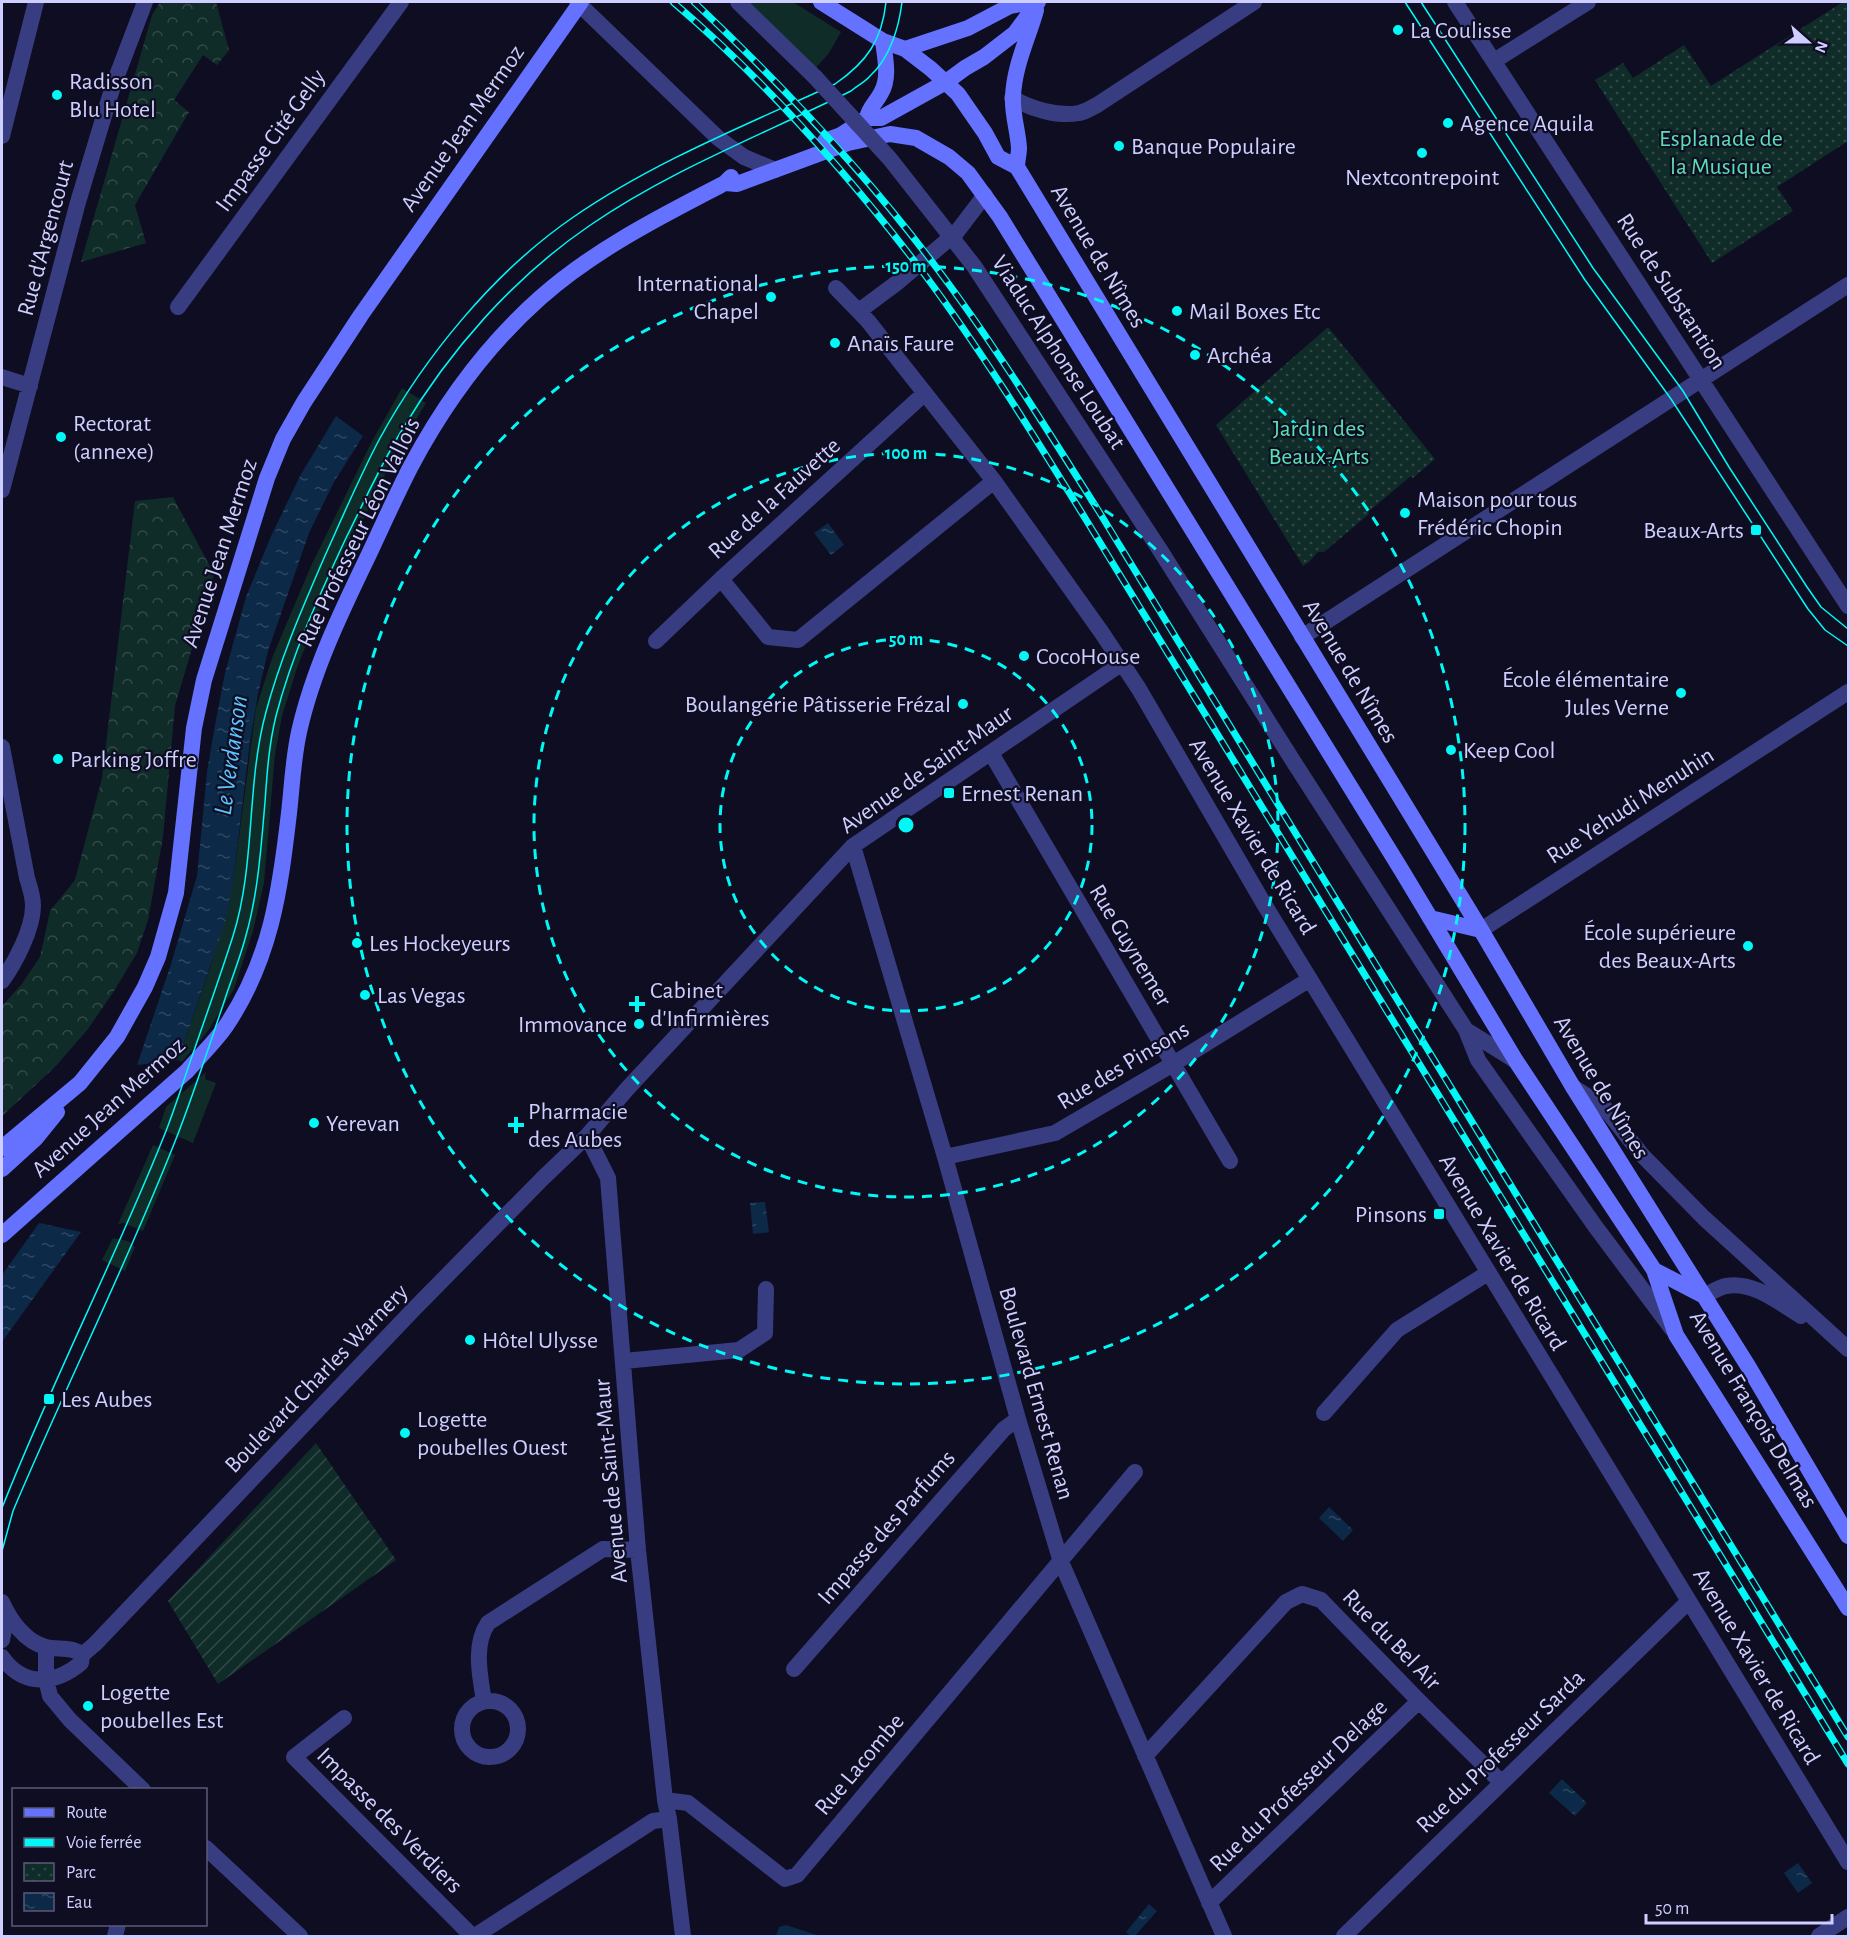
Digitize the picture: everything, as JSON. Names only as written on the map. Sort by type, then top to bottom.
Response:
[{"type":"main road","name":"Avenue Jean Mermoz","points":[[2,1148],[80,1083],[121,1030],[145,987],[158,957],[176,893],[194,728],[204,680],[267,478],[283,439],[304,402],[361,315],[579,2]]},
{"type":"main road","name":"Avenue de Nîmes","points":[[821,2],[883,41],[905,49],[946,82],[958,94],[985,133],[998,157],[1017,167],[1481,930],[1573,1087],[1704,1296]]},
{"type":"main road","points":[[905,49],[968,28],[1010,6],[1032,2]]},
{"type":"main road","points":[[768,167],[841,135],[867,118],[881,118],[946,82],[1015,33],[1038,2]]},
{"type":"main road","points":[[1017,167],[1019,148],[1012,98],[1015,70],[1038,2]]},
{"type":"main road","points":[[867,118],[869,109],[882,92],[884,83],[886,72],[883,41]]},
{"type":"main road","points":[[768,167],[848,143],[890,134],[916,138],[949,157],[968,172],[985,195],[1516,1061],[1654,1270]]},
{"type":"main road","name":"Rue Professeur Léon Vallois","points":[[238,1007],[263,952],[272,923],[283,862],[299,733],[315,676],[411,465],[439,419],[466,379],[495,343],[541,297],[568,276],[634,232],[725,183],[737,184],[768,167]]},
{"type":"main road","points":[[1430,918],[1481,930]]},
{"type":"main road","name":"Avenue Jean Mermoz","points":[[2,1235],[187,1071],[210,1046],[238,1007]]},
{"type":"main road","points":[[2,1169],[36,1138],[80,1083]]},
{"type":"main road","name":"Avenue François Delmas","points":[[1654,1270],[1676,1335],[1848,1608]]},
{"type":"main road","name":"Avenue François Delmas","points":[[1654,1270],[1704,1296],[1848,1536]]},
{"type":"street","points":[[2,136],[36,2]]},
{"type":"street","name":"Rue d'Argencourt","points":[[2,490],[78,202],[112,86],[145,2]]},
{"type":"street","name":"Impasse Cité Gelly","points":[[178,307],[401,2]]},
{"type":"street","points":[[579,2],[718,138],[744,157],[768,167]]},
{"type":"street","name":"Viaduc Alphonse Loubat","points":[[738,2],[815,77],[867,133],[974,266],[1147,530],[1466,1030]]},
{"type":"street","points":[[1012,98],[1021,103],[1065,115],[1082,112],[1097,105],[1254,2]]},
{"type":"street","name":"Rue de Substantion","points":[[1455,2],[1848,606]]},
{"type":"street","points":[[1494,61],[1588,2]]},
{"type":"street","points":[[859,311],[898,282],[956,233],[985,195]]},
{"type":"street","points":[[1302,637],[1848,285]]},
{"type":"street","points":[[836,288],[859,311],[994,482],[1102,633],[1121,664]]},
{"type":"street","points":[[2,377],[30,386]]},
{"type":"street","name":"Rue de la Fauvette","points":[[656,641],[925,393]]},
{"type":"street","points":[[721,579],[768,636],[798,640],[994,482]]},
{"type":"street","name":"Avenue de Saint-Maur","points":[[683,1936],[665,1800],[638,1550],[608,1178],[587,1136],[635,1081],[853,846],[1121,664]]},
{"type":"street","name":"Avenue Xavier de Ricard","points":[[1121,664],[1139,689],[1264,904],[1848,1862]]},
{"type":"street","name":"Rue Yehudi Menuhin","points":[[1481,930],[1848,692]]},
{"type":"street","points":[[2,747],[27,878],[33,898],[33,910],[17,957],[2,981]]},
{"type":"street","name":"Rue Guynemer","points":[[991,753],[1230,1161]]},
{"type":"street","name":"Boulevard Ernest Renan","points":[[853,846],[1061,1562],[1224,1936]]},
{"type":"street","name":"Rue des Pinsons","points":[[945,1157],[1054,1133],[1173,1064],[1310,979]]},
{"type":"street","points":[[1466,1030],[1516,1061]]},
{"type":"street","points":[[1466,1030],[1478,1060],[1595,1226],[1676,1335]]},
{"type":"street","points":[[1573,1087],[1604,1107],[1642,1155],[1696,1210],[1848,1349]]},
{"type":"street","name":"Boulevard Charles Warnery","points":[[46,1679],[62,1676],[81,1663],[82,1655],[429,1294],[587,1136]]},
{"type":"street","points":[[1324,1413],[1397,1330],[1488,1273]]},
{"type":"street","points":[[1704,1296],[1725,1286],[1745,1286],[1767,1294],[1832,1336]]},
{"type":"street","points":[[624,1361],[739,1350],[765,1333],[766,1289]]},
{"type":"street","name":"Impasse des Parfums","points":[[794,1669],[1004,1429],[1018,1419]]},
{"type":"street","points":[[1061,1562],[1135,1472]]},
{"type":"street","points":[[484,1701],[478,1666],[482,1632],[488,1623],[603,1549],[638,1550]]},
{"type":"street","name":"Rue Lacombe","points":[[665,1800],[688,1803],[785,1879],[797,1875],[1061,1562]]},
{"type":"street","name":"Rue du Bel Air","points":[[1145,1756],[1286,1602],[1302,1594],[1321,1600],[1502,1783]]},
{"type":"street","name":"Rue du Professeur Sarda","points":[[1344,1936],[1689,1600]]},
{"type":"street","points":[[4,1608],[32,1641],[46,1647],[77,1650],[82,1655]]},
{"type":"street","points":[[2,1640],[4,1608]]},
{"type":"street","points":[[46,1647],[46,1679],[50,1696],[70,1720],[141,1788]]},
{"type":"street","points":[[2,1657],[20,1674],[29,1678],[46,1679]]},
{"type":"street","name":"Rue du Professeur Delage","points":[[1209,1903],[1419,1701]]},
{"type":"street","name":"Impasse des Verdiers","points":[[344,1718],[294,1757],[473,1936]]},
{"type":"street","points":[[473,1936],[654,1821],[669,1819]]},
{"type":"street","points":[[207,1849],[300,1936]]},
{"type":"street","points":[[1820,1936],[1848,1917]]},
{"type":"green space","points":[[160,2],[216,2],[229,50],[217,65],[203,55],[174,100],[189,112],[135,205],[146,243],[81,262],[152,15]]},
{"type":"green space","points":[[745,2],[793,2],[841,32],[829,53],[815,69]]},
{"type":"green space","name":"Esplanade de la Musique","points":[[1843,2],[1848,2],[1848,141],[1777,187],[1793,211],[1712,263],[1595,80],[1623,63],[1633,78],[1684,45],[1711,86]]},
{"type":"green space","name":"Jardin des Beaux-Arts","points":[[1328,327],[1435,459],[1368,512],[1369,514],[1324,552],[1318,552],[1303,566],[1216,425]]},
{"type":"green space","points":[[402,388],[426,403],[392,460],[322,605],[297,668],[282,716],[275,754],[264,883],[253,931],[234,989],[208,1031],[182,1062],[178,1060],[211,965],[233,882],[256,708],[272,658],[311,566],[371,443]]},
{"type":"green space","points":[[173,497],[214,574],[175,706],[163,837],[148,920],[137,953],[88,1029],[55,1067],[2,1116],[2,1006],[21,985],[40,957],[50,911],[75,880],[102,778],[135,501]]},
{"type":"green space","points":[[206,1072],[205,1079],[216,1083],[193,1143],[159,1128],[166,1107]]},
{"type":"green space","points":[[153,1145],[175,1155],[143,1231],[123,1223],[118,1224]]},
{"type":"green space","points":[[113,1238],[128,1241],[135,1247],[125,1271],[102,1260]]},
{"type":"green space","points":[[316,1443],[396,1560],[218,1684],[168,1601]]},
{"type":"water","name":"Le Verdanson","points":[[336,416],[363,436],[334,482],[309,533],[268,651],[250,742],[233,882],[225,923],[178,1060],[137,1065],[171,964],[197,876],[207,772],[215,725],[225,673],[246,597],[272,534],[300,476]]},
{"type":"water","points":[[828,523],[844,545],[831,555],[814,533]]},
{"type":"water","points":[[765,1202],[769,1232],[753,1234],[750,1203]]},
{"type":"water","points":[[39,1223],[81,1232],[2,1342],[2,1275]]},
{"type":"water","points":[[1329,1507],[1353,1530],[1343,1541],[1319,1518]]},
{"type":"water","points":[[1562,1779],[1587,1803],[1575,1816],[1549,1793]]},
{"type":"water","points":[[1798,1863],[1812,1883],[1798,1893],[1784,1873]]},
{"type":"water","points":[[1149,1904],[1157,1911],[1135,1936],[1131,1936],[1126,1932]]},
{"type":"water","points":[[786,1925],[820,1936],[776,1936],[779,1927]]},
{"type":"tram line","points":[[2,1508],[173,1114],[228,952],[240,908],[260,740],[278,673],[324,558],[364,469],[397,409],[417,378],[463,318],[515,264],[543,240],[572,218],[635,179],[835,84],[856,67],[871,49],[881,28],[886,2]]},
{"type":"tram line","points":[[2,1551],[13,1511],[135,1236],[193,1093],[240,956],[253,906],[270,748],[282,693],[307,625],[326,582],[394,443],[420,401],[462,344],[534,269],[589,226],[652,187],[851,91],[868,78],[883,60],[896,32],[902,2]]},
{"type":"tram line","points":[[1405,2],[1585,280],[1671,399],[1808,609],[1825,630],[1848,646]]},
{"type":"tram line","points":[[1421,2],[1593,268],[1683,391],[1807,587],[1821,607],[1848,629]]},
{"type":"railway","points":[[673,2],[741,64],[837,166],[925,275],[988,365],[1085,518],[1848,1764]]},
{"type":"railway","points":[[694,2],[759,65],[851,163],[909,231],[958,296],[999,357],[1098,510],[1848,1737]]},
{"type":"place","name":"La Coulisse","points":[[1398,30]]},
{"type":"place","name":"Radisson Blu Hotel","points":[[57,95]]},
{"type":"place","name":"Agence Aquila","points":[[1448,123]]},
{"type":"place","name":"Banque Populaire","points":[[1119,146]]},
{"type":"place","name":"Nextcontrepoint","points":[[1422,153]]},
{"type":"place","name":"International Chapel","points":[[771,297]]},
{"type":"place","name":"Mail Boxes Etc","points":[[1177,311]]},
{"type":"place","name":"Anaïs Faure","points":[[835,343]]},
{"type":"place","name":"Archéa","points":[[1195,355]]},
{"type":"place","name":"Rectorat (annexe)","points":[[61,437]]},
{"type":"place","name":"Maison pour tous Frédéric Chopin","points":[[1405,513]]},
{"type":"place","name":"Beaux-Arts","points":[[1756,530]]},
{"type":"place","name":"CocoHouse","points":[[1024,656]]},
{"type":"place","name":"École élémentaire Jules Verne","points":[[1681,693]]},
{"type":"place","name":"Boulangerie Pâtisserie Frézal","points":[[963,704]]},
{"type":"place","name":"Keep Cool","points":[[1451,750]]},
{"type":"place","name":"Parking Joffre","points":[[58,759]]},
{"type":"place","name":"Ernest Renan","points":[[949,793]]},
{"type":"place","name":"Les Hockeyeurs","points":[[357,943]]},
{"type":"place","name":"École supérieure des Beaux-Arts","points":[[1748,946]]},
{"type":"place","name":"Las Vegas","points":[[365,995]]},
{"type":"place","name":"Cabinet d'Infirmières","points":[[637,1004]]},
{"type":"place","name":"Immovance","points":[[639,1024]]},
{"type":"place","name":"Yerevan","points":[[314,1123]]},
{"type":"place","name":"Pharmacie des Aubes","points":[[516,1125]]},
{"type":"place","name":"Pinsons","points":[[1439,1214]]},
{"type":"place","name":"Hôtel Ulysse","points":[[470,1340]]},
{"type":"place","name":"Les Aubes","points":[[49,1399]]},
{"type":"place","name":"Logette poubelles Ouest","points":[[405,1433]]},
{"type":"place","name":"Logette poubelles Est","points":[[88,1706]]}]
